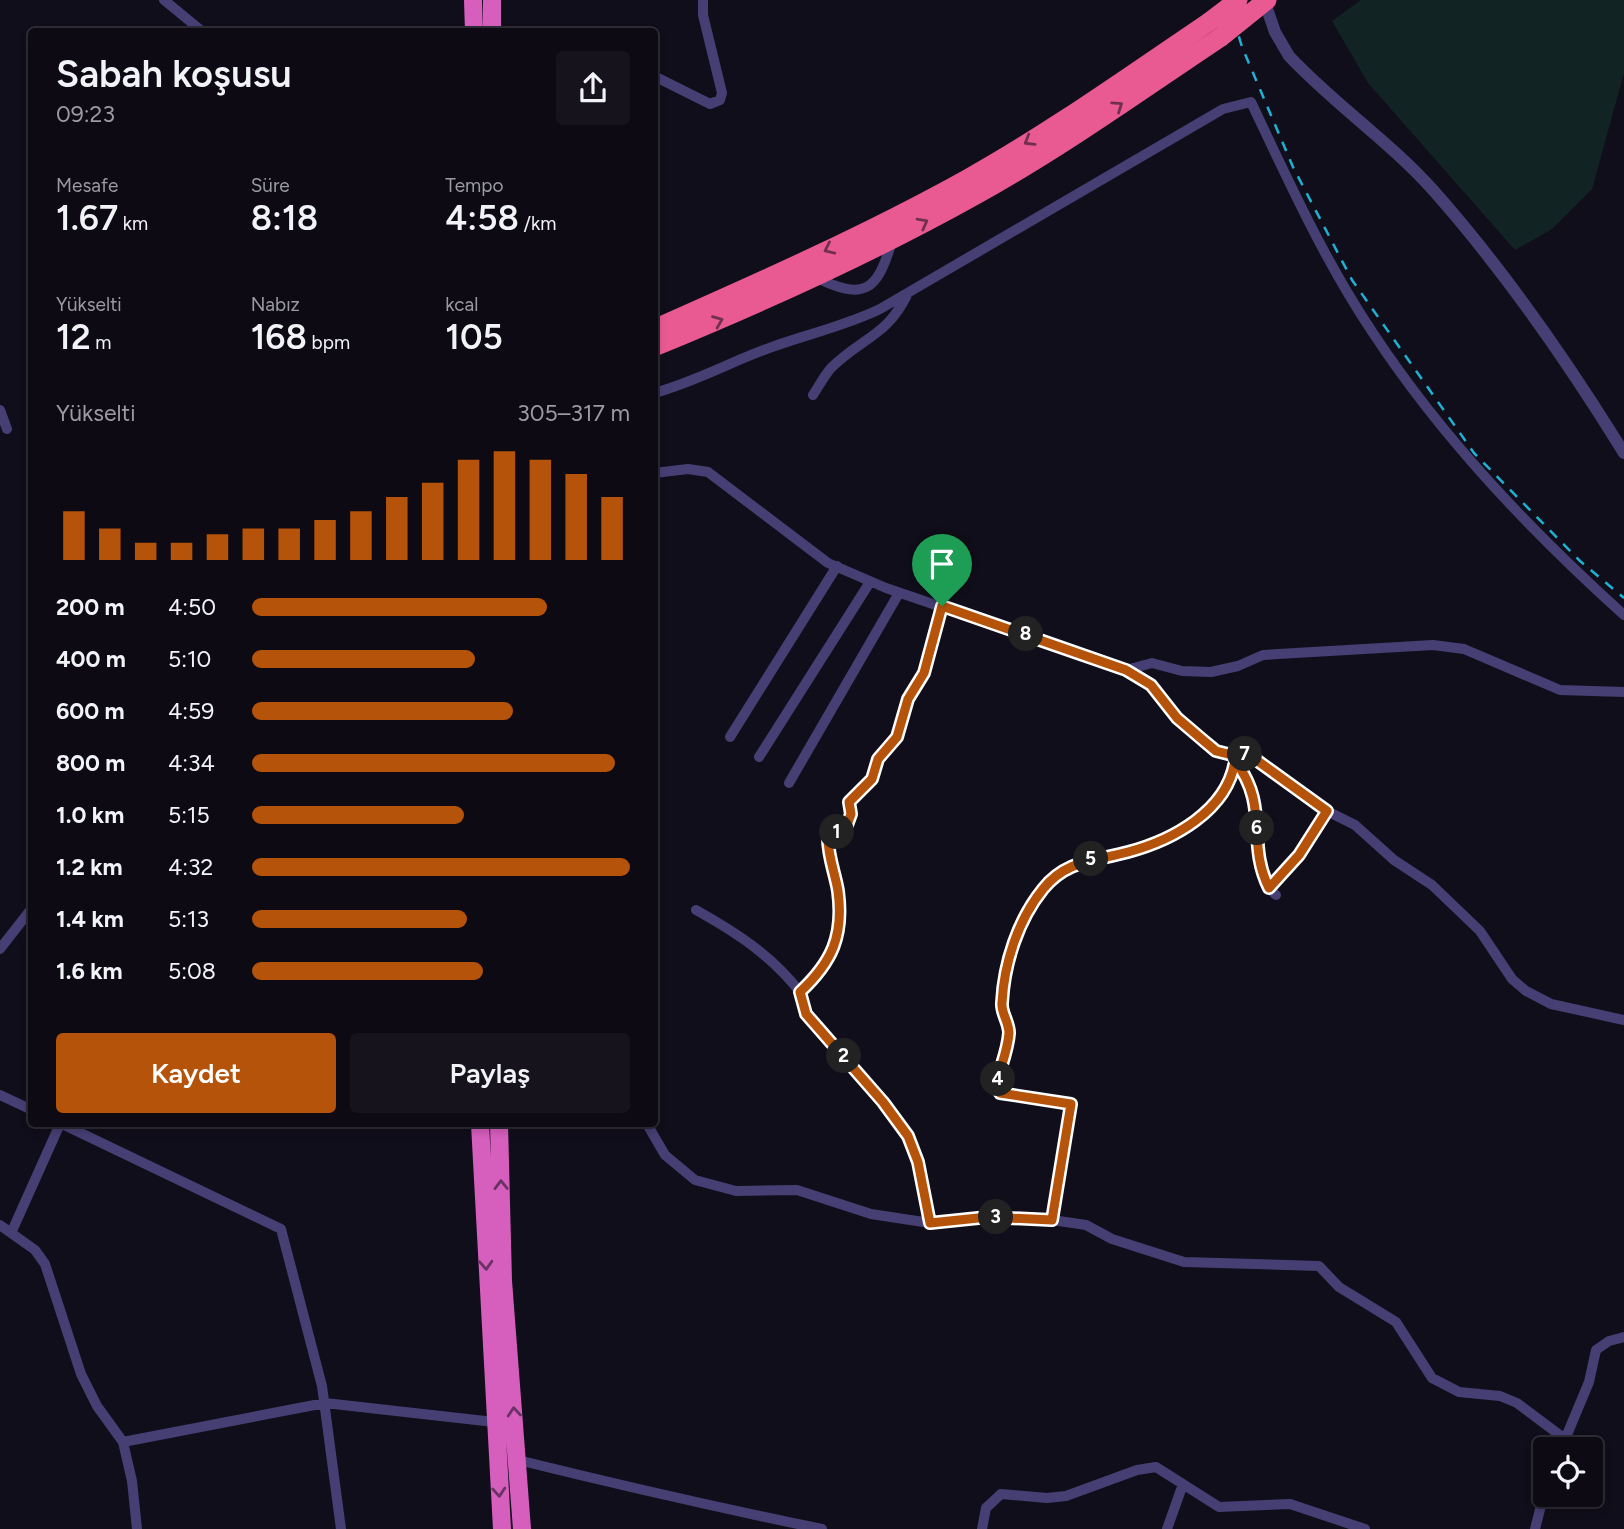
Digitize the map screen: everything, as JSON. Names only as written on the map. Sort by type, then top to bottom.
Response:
[{"type":"highway","points":[[473,0],[474,28]]},
{"type":"highway","points":[[492,0],[492,28]]},
{"type":"highway","points":[[658,345],[815,277],[977,195],[1062,143],[1215,29],[1238,0]]},
{"type":"highway","points":[[658,327],[854,238],[967,178],[1266,0]]},
{"type":"highway","points":[[480,1127],[494,1422],[502,1529]]},
{"type":"highway","points":[[499,1127],[503,1281],[522,1529]]},
{"type":"street","points":[[164,0],[198,28]]},
{"type":"street","points":[[658,78],[710,104],[720,100],[722,93],[703,15],[703,0]]},
{"type":"street","points":[[1266,0],[1275,32],[1289,56],[1432,190],[1500,271],[1574,374],[1624,453]]},
{"type":"street","points":[[658,391],[770,348],[855,321],[908,293],[1223,109],[1251,102],[1308,223],[1372,332],[1438,423],[1493,488],[1555,552],[1624,615]]},
{"type":"street","points":[[815,277],[840,289],[864,289],[876,280],[893,238]]},
{"type":"street","points":[[813,395],[829,370],[880,333],[897,316],[908,293]]},
{"type":"street","points":[[0,410],[7,429]]},
{"type":"street","points":[[658,473],[688,469],[708,472],[775,525],[837,566],[870,582],[1126,670],[1151,685],[1177,718],[1216,751],[1233,758],[1247,777],[1258,815],[1258,867],[1273,892],[1327,811]]},
{"type":"street","points":[[730,737],[837,566]]},
{"type":"street","points":[[759,757],[870,582]]},
{"type":"street","points":[[789,783],[899,593]]},
{"type":"street","points":[[800,992],[834,954],[839,926],[838,890],[828,859],[828,838],[847,825],[851,814],[849,802],[872,779],[878,759],[897,737],[908,699],[924,673],[942,606]]},
{"type":"street","points":[[1126,670],[1152,663],[1182,671],[1211,673],[1263,655],[1433,645],[1464,649],[1560,690],[1624,692]]},
{"type":"street","points":[[1052,1220],[1071,1104],[1000,1093],[996,1085],[1009,1035],[1001,1006],[1007,965],[1019,929],[1041,891],[1067,867],[1154,844],[1173,836],[1206,812],[1232,781],[1233,758],[1239,751],[1255,759],[1327,811],[1356,825],[1394,860],[1432,885],[1480,931],[1512,979],[1527,991],[1551,1004],[1624,1020]]},
{"type":"street","points":[[696,910],[744,937],[780,967],[800,992],[806,1014],[883,1102],[908,1136],[918,1162],[930,1223]]},
{"type":"street","points":[[0,949],[28,913]]},
{"type":"street","points":[[0,1095],[28,1108]]},
{"type":"street","points":[[12,1231],[60,1127]]},
{"type":"street","points":[[67,1127],[281,1229],[314,1344],[326,1403],[341,1529]]},
{"type":"street","points":[[649,1127],[665,1155],[695,1180],[736,1191],[797,1190],[871,1214],[930,1223],[988,1217],[1052,1220],[1086,1225],[1112,1239],[1184,1262],[1319,1266],[1339,1287],[1396,1322],[1432,1378],[1460,1392],[1500,1396],[1517,1403],[1555,1437]]},
{"type":"street","points":[[0,1225],[35,1250],[45,1264],[81,1374],[97,1406],[123,1442],[132,1481],[136,1529]]},
{"type":"street","points":[[1566,1437],[1589,1382],[1596,1350],[1609,1340],[1624,1337]]},
{"type":"street","points":[[123,1442],[326,1403],[494,1422]]},
{"type":"street","points":[[518,1460],[649,1489],[691,1502],[822,1529]]},
{"type":"street","points":[[982,1529],[986,1508],[1001,1494],[1047,1498],[1066,1496],[1147,1467],[1166,1471],[1219,1507],[1290,1504],[1365,1529]]},
{"type":"street","points":[[1167,1529],[1183,1484]]},
{"type":"street","points":[[1535,1529],[1541,1507]]},
{"type":"shaded area","points":[[1361,0],[1624,0],[1624,73],[1592,189],[1552,229],[1515,250],[1368,83],[1332,21]]},
{"type":"railway","points":[[1228,0],[1242,47],[1293,167],[1352,280],[1474,453],[1580,561],[1624,598]]},
{"type":"route","points":[[942,606],[1126,670],[1151,685],[1177,718],[1216,751],[1232,755],[1239,751],[1255,759],[1327,811],[1299,855],[1269,888],[1258,867],[1258,815],[1247,777],[1235,761],[1232,781],[1206,812],[1173,836],[1128,852],[1085,860],[1067,867],[1041,891],[1019,929],[1007,965],[1001,1006],[1009,1035],[996,1085],[1000,1093],[1071,1104],[1052,1220],[988,1217],[930,1223],[925,1189],[908,1136],[883,1102],[806,1014],[800,992],[834,954],[839,926],[838,890],[828,859],[828,838],[847,825],[851,814],[849,802],[872,779],[878,759],[897,737],[908,699],[924,673],[931,653],[942,606]]}]
